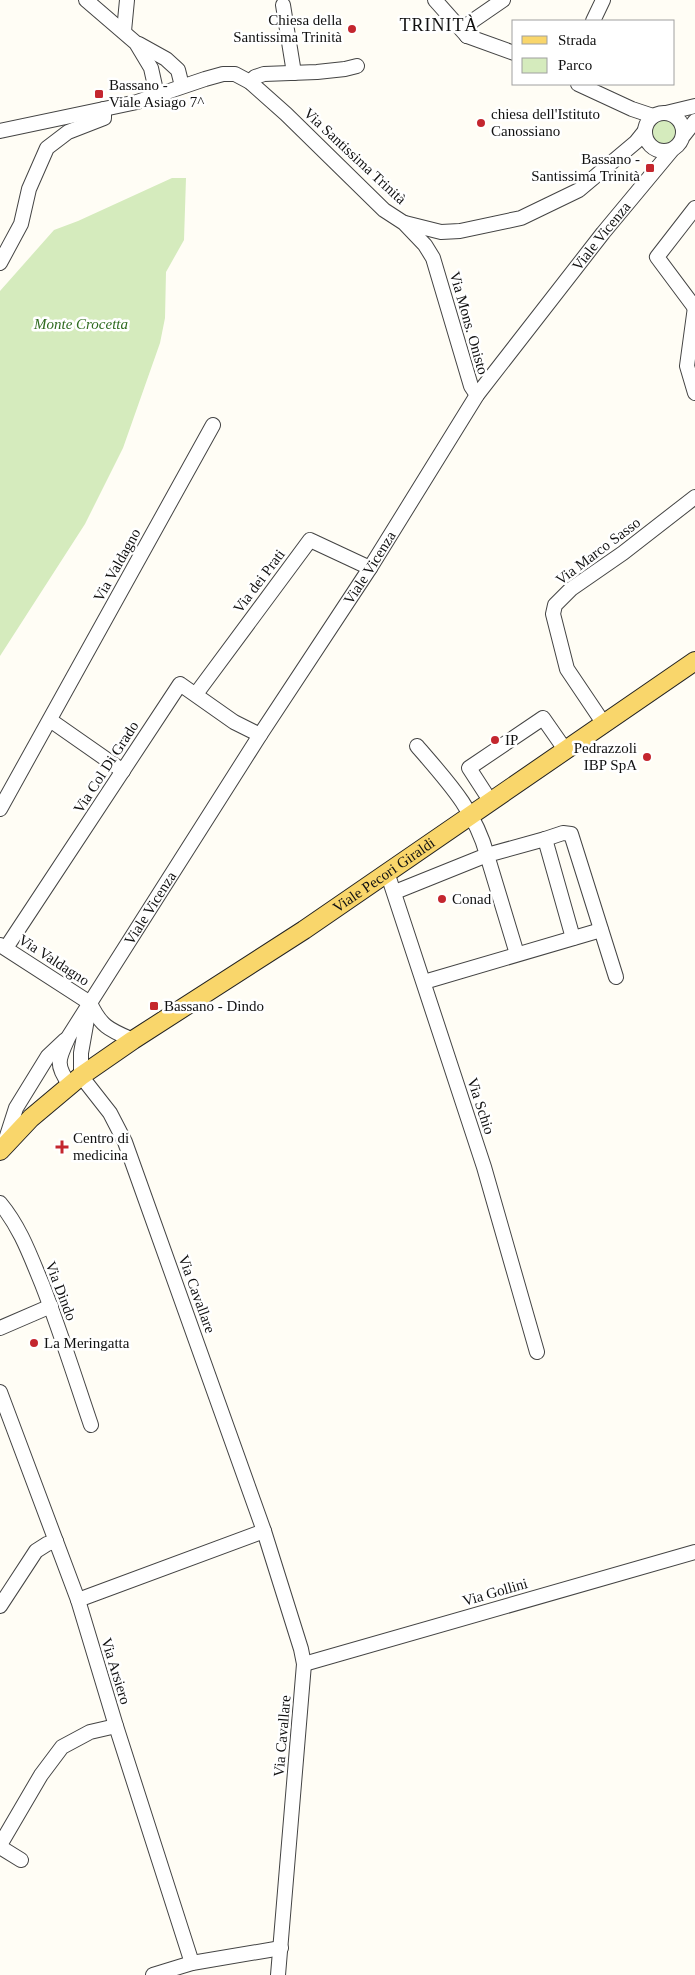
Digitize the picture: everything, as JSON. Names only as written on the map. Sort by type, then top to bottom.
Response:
[{"type":"main road","name":"Viale Pecori Giraldi","points":[[76,1081],[133,1040],[304,930],[695,661]]},
{"type":"main road","points":[[2,1149],[31,1118],[76,1081]]},
{"type":"street","points":[[124,31],[127,0]]},
{"type":"street","points":[[435,0],[467,36],[512,52]]},
{"type":"street","points":[[467,36],[471,22],[503,0]]},
{"type":"street","points":[[594,20],[604,0]]},
{"type":"street","points":[[93,2],[136,42],[166,59],[178,70],[182,86]]},
{"type":"street","points":[[283,4],[294,73]]},
{"type":"street","points":[[136,42],[151,68],[157,95]]},
{"type":"street","points":[[250,82],[255,77],[264,74],[345,69],[357,66]]},
{"type":"street","name":"Via Santissima Trinità","points":[[0,131],[137,102],[223,74],[235,74],[250,82],[310,137],[384,210],[404,222],[425,245],[433,258]]},
{"type":"street","points":[[580,85],[632,109],[677,118],[681,123],[684,135]]},
{"type":"street","points":[[433,258],[437,240],[447,234],[521,218],[568,197],[617,159],[645,131],[649,120],[660,114],[695,106]]},
{"type":"street","points":[[0,264],[21,224],[29,189],[47,148],[68,132],[104,118],[104,109]]},
{"type":"street","points":[[632,109],[643,122],[645,139],[654,149],[660,151],[672,150],[682,141],[684,135],[695,121]]},
{"type":"street","name":"Viale Vicenza","points":[[69,1036],[260,736],[370,568],[477,395],[602,233],[672,150]]},
{"type":"street","points":[[695,208],[657,257],[695,307],[687,366],[695,393]]},
{"type":"street","points":[[404,222],[441,232],[460,231]]},
{"type":"street","name":"Via Mons. Onisto","points":[[433,258],[471,386],[477,395]]},
{"type":"street","name":"Via Valdagno","points":[[0,809],[213,425]]},
{"type":"street","name":"Via Marco Sasso","points":[[604,724],[566,669],[553,614],[555,605],[571,589],[623,554],[695,497]]},
{"type":"street","name":"Via dei Prati","points":[[196,694],[310,540],[370,568]]},
{"type":"street","name":"Via Col Di Grado","points":[[3,947],[180,684],[234,722],[260,736]]},
{"type":"street","points":[[491,802],[469,768],[477,762],[543,718],[566,751]]},
{"type":"street","points":[[50,720],[123,770]]},
{"type":"street","points":[[417,746],[461,797],[472,815],[487,855],[517,954]]},
{"type":"street","points":[[395,892],[487,855],[563,833],[571,834],[616,977]]},
{"type":"street","points":[[545,839],[573,938]]},
{"type":"street","name":"Via Schio","points":[[387,872],[484,1167],[537,1352]]},
{"type":"street","points":[[424,982],[601,930]]},
{"type":"street","name":"Via Valdagno","points":[[3,947],[90,1003]]},
{"type":"street","points":[[90,1003],[97,1019],[114,1032],[133,1040]]},
{"type":"street","points":[[76,1081],[90,1003]]},
{"type":"street","points":[[2,1149],[16,1108],[48,1056],[69,1036]]},
{"type":"street","name":"Via Cavallare","points":[[69,1036],[58,1061],[60,1073],[76,1081],[110,1113],[125,1142],[264,1531],[301,1649],[304,1664],[278,1975]]},
{"type":"street","name":"Via Dindo","points":[[0,1203],[10,1215],[26,1243],[51,1306],[91,1424]]},
{"type":"street","points":[[0,1328],[51,1306]]},
{"type":"street","name":"Via Arsiero","points":[[0,1392],[78,1600],[192,1963]]},
{"type":"street","points":[[78,1600],[264,1531]]},
{"type":"street","points":[[0,1606],[36,1551],[46,1544],[56,1541]]},
{"type":"street","name":"Via Gollini","points":[[304,1664],[695,1552]]},
{"type":"street","points":[[21,1860],[0,1846],[41,1775],[62,1747],[90,1732],[116,1726]]},
{"type":"street","points":[[153,1975],[192,1963],[281,1948]]},
{"type":"green space","points":[[664,120],[669,121],[675,127],[675,137],[669,143],[664,144],[659,143],[653,137],[652,132],[653,127],[659,121]]},
{"type":"green space","name":"Monte Crocetta","points":[[172,178],[186,178],[184,240],[166,272],[165,318],[160,343],[123,448],[85,524],[0,656],[0,291],[54,230]]},
{"type":"place","name":"Chiesa della Santissima Trinità","points":[[352,29]]},
{"type":"place","name":"Bassano - Viale Asiago 7^","points":[[99,94]]},
{"type":"place","name":"chiesa dell'Istituto Canossiano","points":[[481,123]]},
{"type":"place","name":"Bassano - Santissima Trinità","points":[[650,168]]},
{"type":"place","name":"IP","points":[[495,740]]},
{"type":"place","name":"Pedrazzoli IBP SpA","points":[[647,757]]},
{"type":"place","name":"Conad","points":[[442,899]]},
{"type":"place","name":"Bassano - Dindo","points":[[154,1006]]},
{"type":"place","name":"Centro di medicina","points":[[62,1147]]},
{"type":"place","name":"La Meringatta","points":[[34,1343]]},
{"type":"district","name":"TRINITÀ","points":[[439,25]]}]
